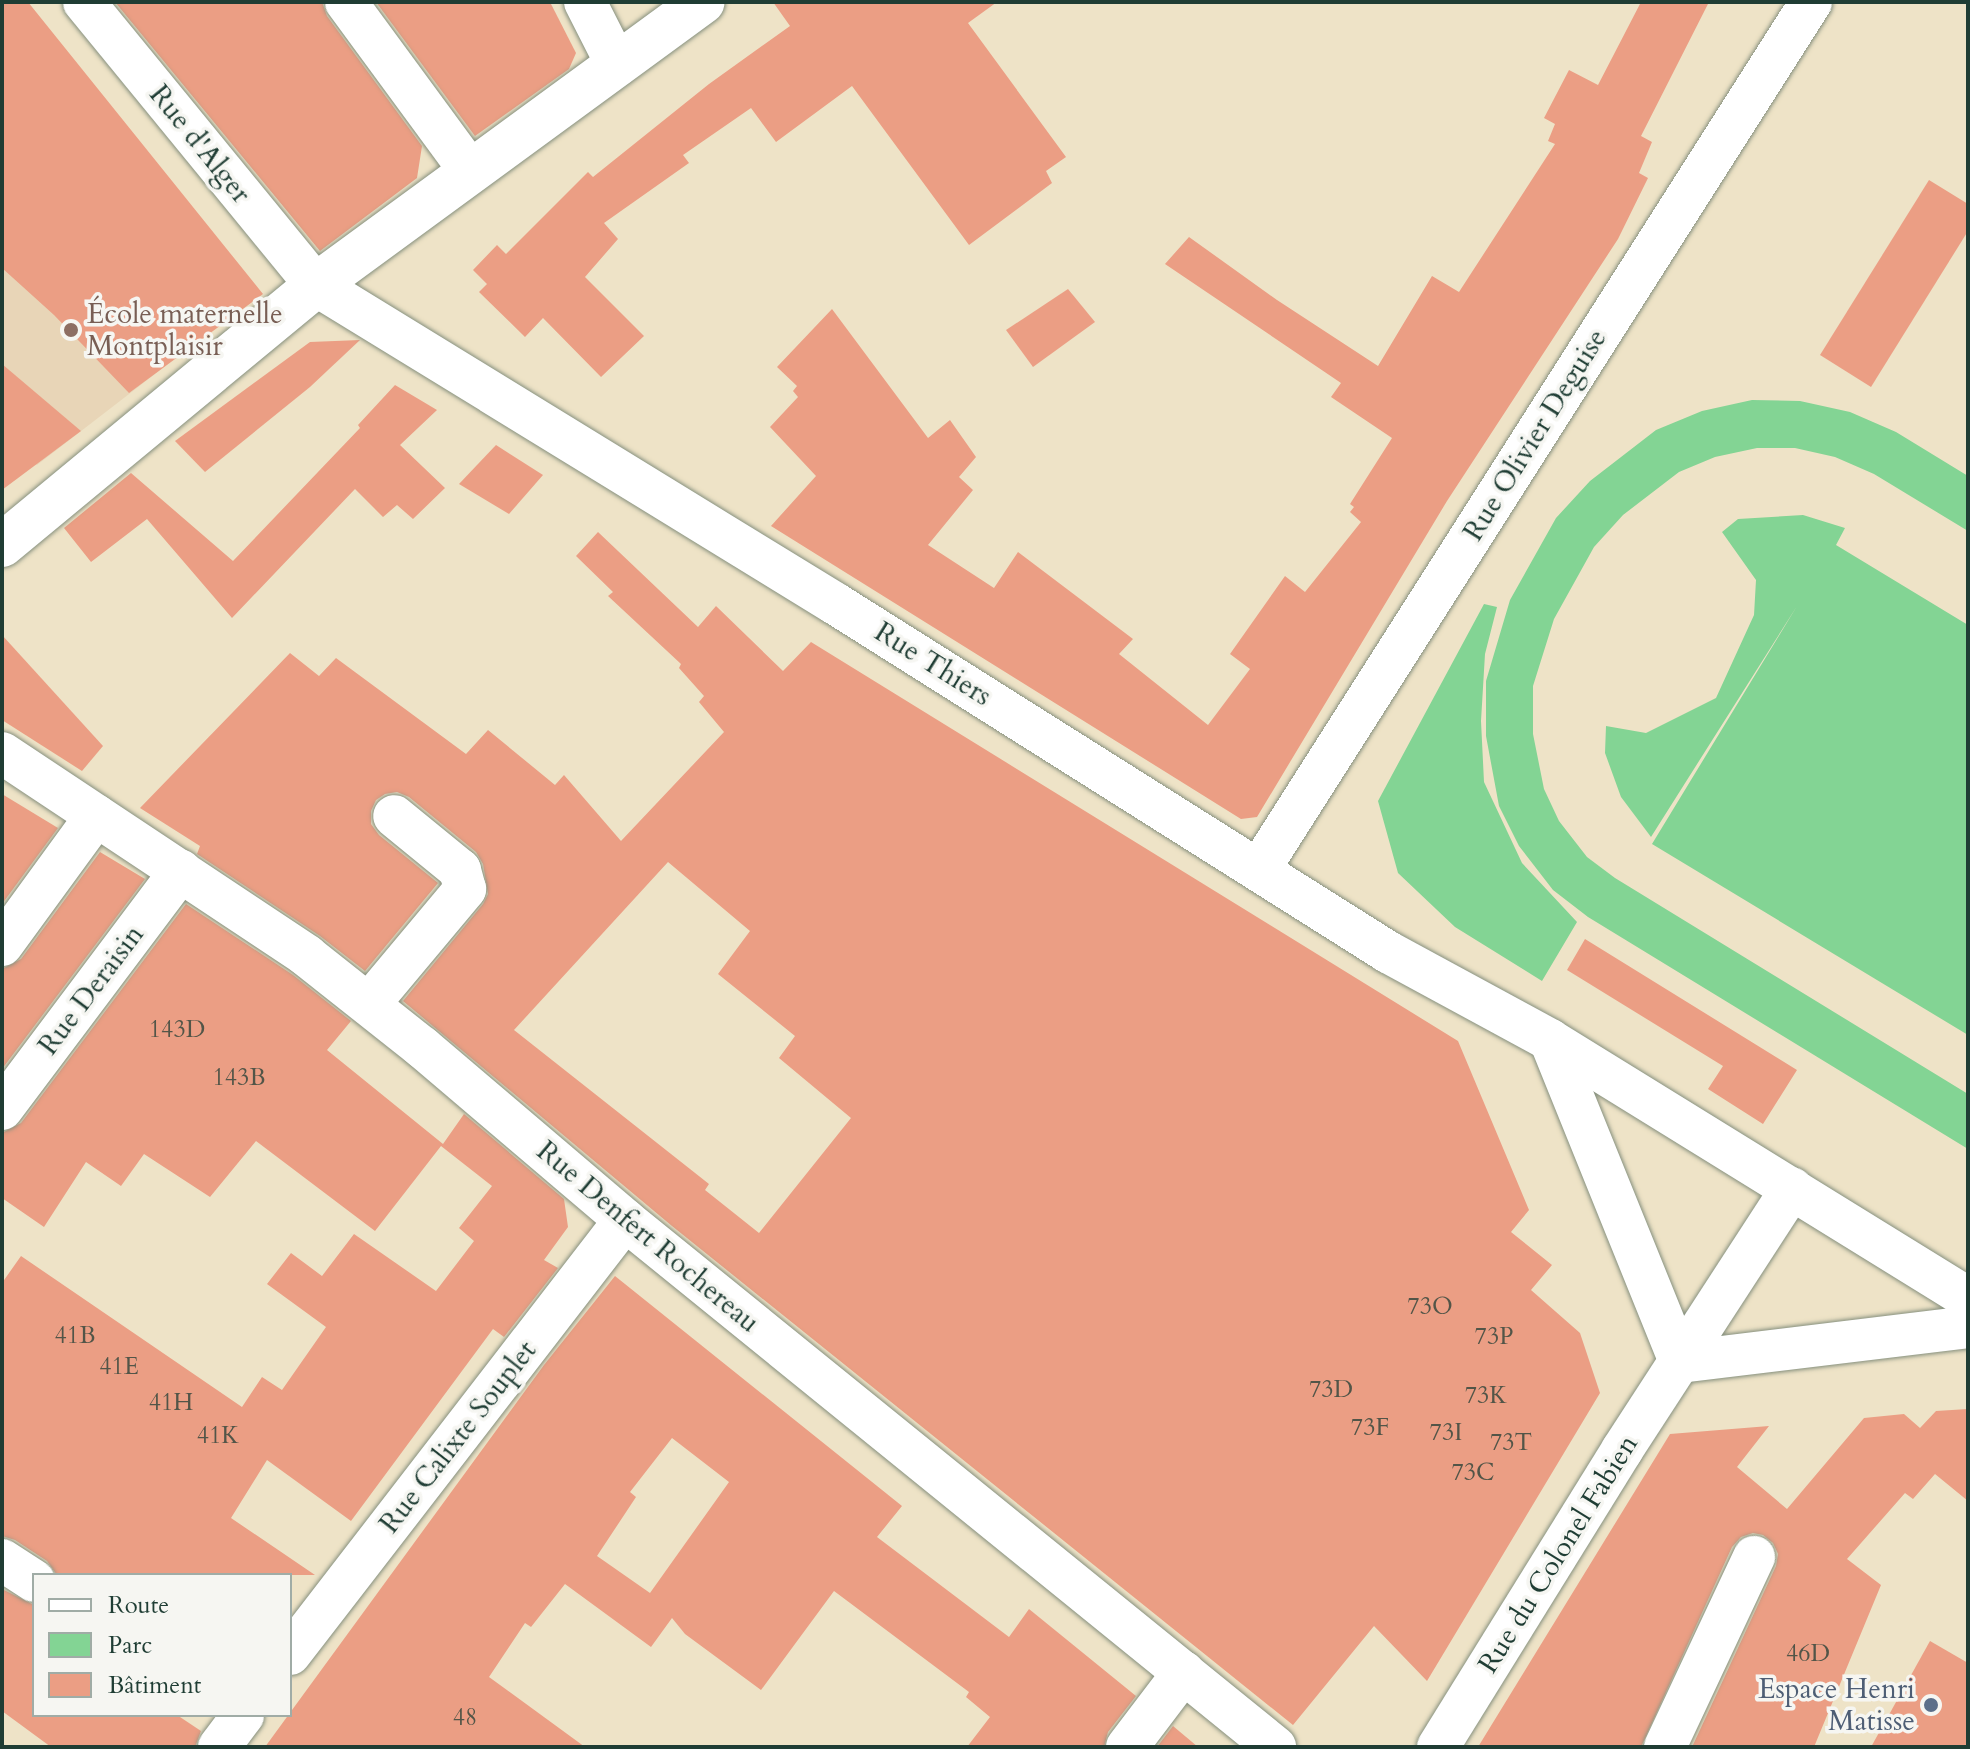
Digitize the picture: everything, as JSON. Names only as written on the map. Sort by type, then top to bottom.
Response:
[{"type":"main road","points":[[4,541],[316,285],[703,2]]},
{"type":"street","name":"Rue d'Alger","points":[[84,2],[316,285]]},
{"type":"street","points":[[346,2],[471,172]]},
{"type":"street","points":[[585,2],[617,65]]},
{"type":"street","name":"Rue Olivier Deguise","points":[[1260,868],[1811,2]]},
{"type":"street","name":"Rue Thiers","points":[[316,285],[1260,868],[1388,952],[1550,1040],[1968,1298]]},
{"type":"street","name":"Rue Denfert Rochereau","points":[[7,767],[96,816],[307,956],[369,1004],[625,1220],[1275,1747]]},
{"type":"street","points":[[2,945],[96,816]]},
{"type":"street","points":[[369,1004],[465,889],[460,870],[394,816]]},
{"type":"street","name":"Rue Deraisin","points":[[2,1109],[181,871]]},
{"type":"street","points":[[1550,1040],[1680,1362],[1968,1327]]},
{"type":"street","name":"Rue du Colonel Fabien","points":[[1438,1747],[1622,1450],[1792,1188]]},
{"type":"street","name":"Rue Calixte Souplet","points":[[292,1651],[625,1220]]},
{"type":"street","points":[[1665,1747],[1754,1557]]},
{"type":"street","points":[[2,1560],[32,1580]]},
{"type":"street","points":[[1127,1747],[1184,1672]]},
{"type":"shaded area","name":"École maternelle Montplaisir","points":[[2,185],[168,364],[37,465],[2,437]]},
{"type":"green space","points":[[1752,400],[1800,401],[1850,412],[1896,432],[1968,476],[1968,531],[1874,474],[1835,457],[1795,448],[1757,448],[1715,457],[1679,472],[1623,515],[1594,547],[1554,619],[1533,686],[1533,734],[1544,789],[1559,821],[1587,857],[1615,878],[1968,1094],[1968,1149],[1588,917],[1553,890],[1519,846],[1499,806],[1486,736],[1486,681],[1510,600],[1556,518],[1590,481],[1656,430],[1702,411]]},
{"type":"green space","points":[[1803,515],[1845,528],[1836,545],[1968,625],[1968,1035],[1652,844],[1797,606],[1651,837],[1621,797],[1605,753],[1606,726],[1646,733],[1716,698],[1754,615],[1756,580],[1722,532],[1738,519]]},
{"type":"green space","points":[[1484,604],[1497,607],[1485,654],[1481,721],[1484,782],[1522,863],[1577,922],[1542,981],[1455,927],[1398,873],[1378,801]]},
{"type":"building","points":[[2,2],[28,2],[263,294],[129,393],[54,315],[2,268]]},
{"type":"building","points":[[115,2],[322,2],[327,16],[422,146],[417,178],[320,251]]},
{"type":"building","points":[[376,2],[550,2],[576,53],[569,69],[475,136]]},
{"type":"building","points":[[773,2],[997,2],[968,23],[1066,157],[1046,171],[1052,183],[969,245],[852,86],[776,142],[751,108],[683,155],[689,163],[604,223],[618,239],[585,277],[644,336],[601,377],[543,318],[525,337],[479,292],[487,284],[473,270],[497,245],[506,254],[588,172],[593,177],[709,84],[790,26]]},
{"type":"building","points":[[1641,2],[1709,2],[1641,136],[1652,142],[1639,173],[1648,178],[1618,239],[1447,501],[1257,817],[1241,819],[771,526],[816,476],[770,427],[798,397],[793,391],[797,386],[777,367],[832,309],[928,438],[950,420],[976,457],[959,477],[973,490],[928,545],[994,588],[1018,552],[1133,639],[1119,654],[1208,725],[1250,669],[1230,654],[1285,576],[1305,592],[1361,522],[1350,512],[1354,507],[1350,504],[1392,438],[1331,397],[1341,383],[1165,264],[1189,237],[1277,300],[1378,366],[1432,276],[1459,292],[1555,144],[1548,141],[1555,124],[1544,118],[1569,70],[1598,85]]},
{"type":"building","points":[[1929,180],[1968,204],[1968,231],[1871,387],[1820,355]]},
{"type":"building","points":[[1068,289],[1095,322],[1033,367],[1006,330]]},
{"type":"building","points":[[360,340],[310,387],[205,472],[175,441],[310,342]]},
{"type":"building","points":[[2,364],[81,431],[2,490]]},
{"type":"building","points":[[395,385],[437,410],[400,445],[445,488],[413,519],[397,505],[383,517],[355,489],[232,618],[147,519],[91,562],[64,528],[131,473],[233,561],[360,428],[358,425]]},
{"type":"building","points":[[496,445],[543,475],[509,514],[459,484]]},
{"type":"building","points":[[598,532],[698,627],[716,606],[783,671],[811,642],[1458,1041],[1529,1210],[1511,1232],[1552,1265],[1531,1290],[1580,1333],[1600,1393],[1427,1681],[1374,1626],[1293,1725],[672,1226],[403,1001],[488,894],[483,864],[476,852],[409,797],[397,792],[385,794],[376,800],[371,811],[371,824],[379,835],[438,883],[365,971],[320,936],[197,854],[200,846],[140,808],[290,653],[319,676],[336,658],[466,754],[488,730],[555,785],[564,775],[621,841],[724,732],[699,702],[704,696],[679,668],[681,664],[608,596],[613,592],[576,556]],"holes":[[[668,862],[750,931],[718,974],[795,1036],[779,1058],[851,1118],[759,1233],[705,1190],[709,1184],[514,1030]]]},
{"type":"building","points":[[2,635],[103,746],[82,771],[2,720]]},
{"type":"building","points":[[2,794],[58,828],[2,904]]},
{"type":"building","points":[[100,852],[145,879],[2,1069],[2,969],[21,959]]},
{"type":"building","points":[[186,904],[293,975],[351,1021],[327,1050],[443,1144],[464,1114],[564,1199],[568,1227],[544,1260],[558,1268],[504,1337],[493,1329],[351,1521],[267,1460],[231,1518],[315,1575],[56,1573],[47,1561],[15,1540],[2,1536],[2,1283],[21,1256],[242,1407],[262,1377],[282,1390],[326,1327],[267,1284],[291,1253],[322,1276],[354,1234],[436,1291],[474,1241],[459,1228],[492,1186],[441,1146],[375,1231],[256,1141],[210,1197],[144,1154],[121,1186],[86,1162],[44,1227],[2,1198],[2,1133],[21,1123]]},
{"type":"building","points":[[1585,939],[1797,1070],[1763,1124],[1708,1089],[1723,1066],[1567,970]]},
{"type":"building","points":[[615,1276],[902,1506],[877,1537],[1009,1637],[1029,1609],[1136,1696],[1108,1732],[1104,1747],[967,1747],[990,1717],[966,1697],[969,1692],[834,1591],[761,1690],[685,1634],[672,1618],[651,1647],[565,1584],[531,1627],[525,1623],[489,1677],[585,1747],[265,1747],[287,1717],[292,1717],[292,1710],[544,1365]],"holes":[[[672,1438],[729,1482],[650,1593],[597,1556],[636,1497],[630,1492]]]},
{"type":"building","points":[[1968,1409],[1968,1501],[1935,1474],[1913,1499],[1905,1493],[1847,1559],[1881,1585],[1814,1747],[1692,1747],[1776,1566],[1778,1554],[1773,1543],[1763,1535],[1753,1533],[1741,1537],[1732,1547],[1641,1747],[1478,1747],[1670,1434],[1769,1426],[1737,1467],[1787,1509],[1864,1418],[1904,1414],[1920,1428],[1936,1411]]},
{"type":"building","points":[[2,1589],[32,1604],[32,1717],[180,1717],[201,1731],[195,1747],[51,1747],[2,1711]]},
{"type":"building","name":"Espace Henri Matisse","points":[[1930,1641],[1968,1663],[1968,1747],[1871,1747]]},
{"type":"building","points":[[1173,1726],[1198,1747],[1157,1747]]},
{"type":"place","name":"École maternelle Montplaisir","points":[[71,330]]},
{"type":"place","name":"Espace Henri Matisse","points":[[1931,1705]]}]
